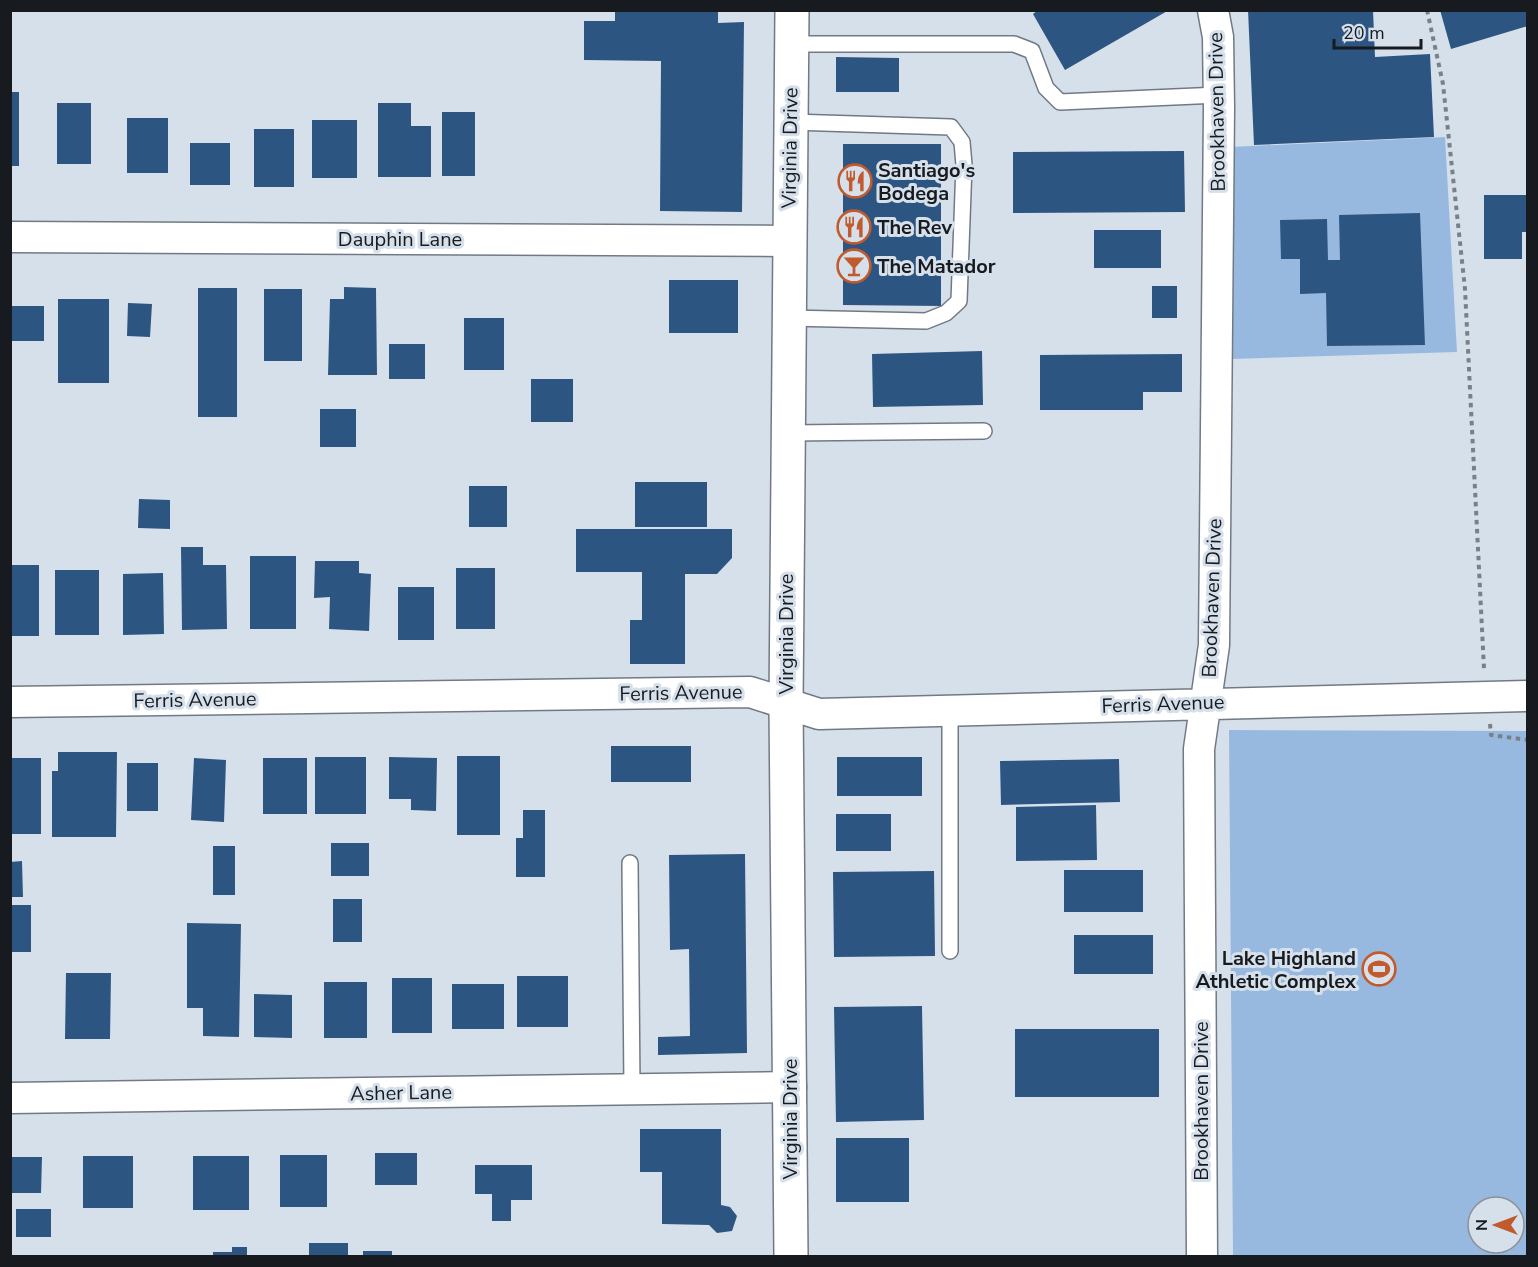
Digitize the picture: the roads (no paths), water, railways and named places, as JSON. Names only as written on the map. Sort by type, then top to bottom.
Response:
[{"type":"street","name":"Virginia Drive","points":[[790,1257],[786,705],[792,10]]},
{"type":"street","name":"Brookhaven Drive","points":[[1202,1257],[1199,750],[1214,645],[1219,95],[1218,37],[1213,10]]},
{"type":"street","name":"Dauphin Lane","points":[[10,237],[789,241]]},
{"type":"street","name":"Ferris Avenue","points":[[10,702],[750,692],[819,714],[1206,703],[1488,708],[1527,696]]},
{"type":"street","name":"Asher Lane","points":[[10,1098],[790,1087]]},
{"type":"lane","points":[[791,44],[1014,44],[1032,51],[1046,88],[1060,102],[1219,95]]},
{"type":"lane","points":[[788,318],[926,321],[946,313],[958,301],[964,165],[962,142],[951,127],[790,122]]},
{"type":"lane","points":[[788,433],[984,431]]},
{"type":"lane","points":[[950,710],[950,951]]},
{"type":"lane","points":[[630,863],[632,1089]]},
{"type":"place","name":"Santiago's Bodega","points":[[855,181]]},
{"type":"place","name":"The Rev","points":[[854,227]]},
{"type":"place","name":"The Matador","points":[[854,266]]},
{"type":"place","name":"Lake Highland Athletic Complex","points":[[1379,969]]}]
